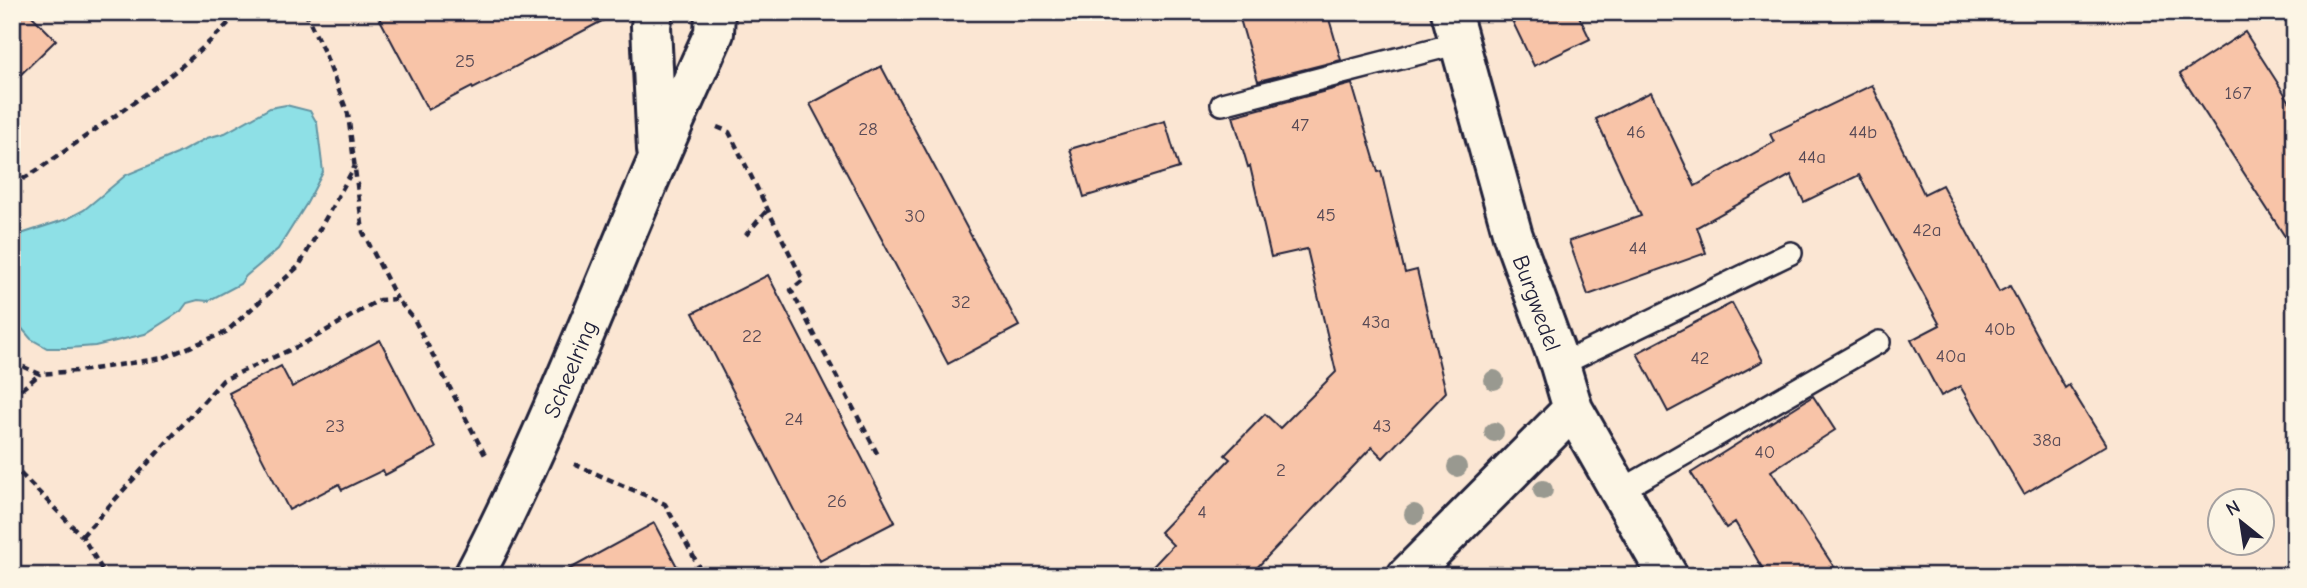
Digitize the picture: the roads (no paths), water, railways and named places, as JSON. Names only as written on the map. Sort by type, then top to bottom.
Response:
[{"type":"street","name":"Scheelring","points":[[653,12],[651,26],[658,159]]},
{"type":"street","name":"Scheelring","points":[[474,576],[511,505],[714,33],[715,12]]},
{"type":"street","name":"Burgwedel","points":[[1455,28],[1513,236],[1560,365],[1573,409],[1668,576]]},
{"type":"street","points":[[1407,576],[1573,409]]},
{"type":"lane","points":[[1222,104],[1455,28]]},
{"type":"lane","points":[[1560,365],[1791,253]]},
{"type":"lane","points":[[1620,491],[1879,342]]},
{"type":"water","points":[[286,105],[310,111],[317,123],[323,172],[278,249],[240,284],[208,301],[187,303],[181,311],[145,334],[95,346],[47,348],[31,339],[12,317],[12,240],[84,210],[126,175],[207,138],[225,133],[270,108]]}]
